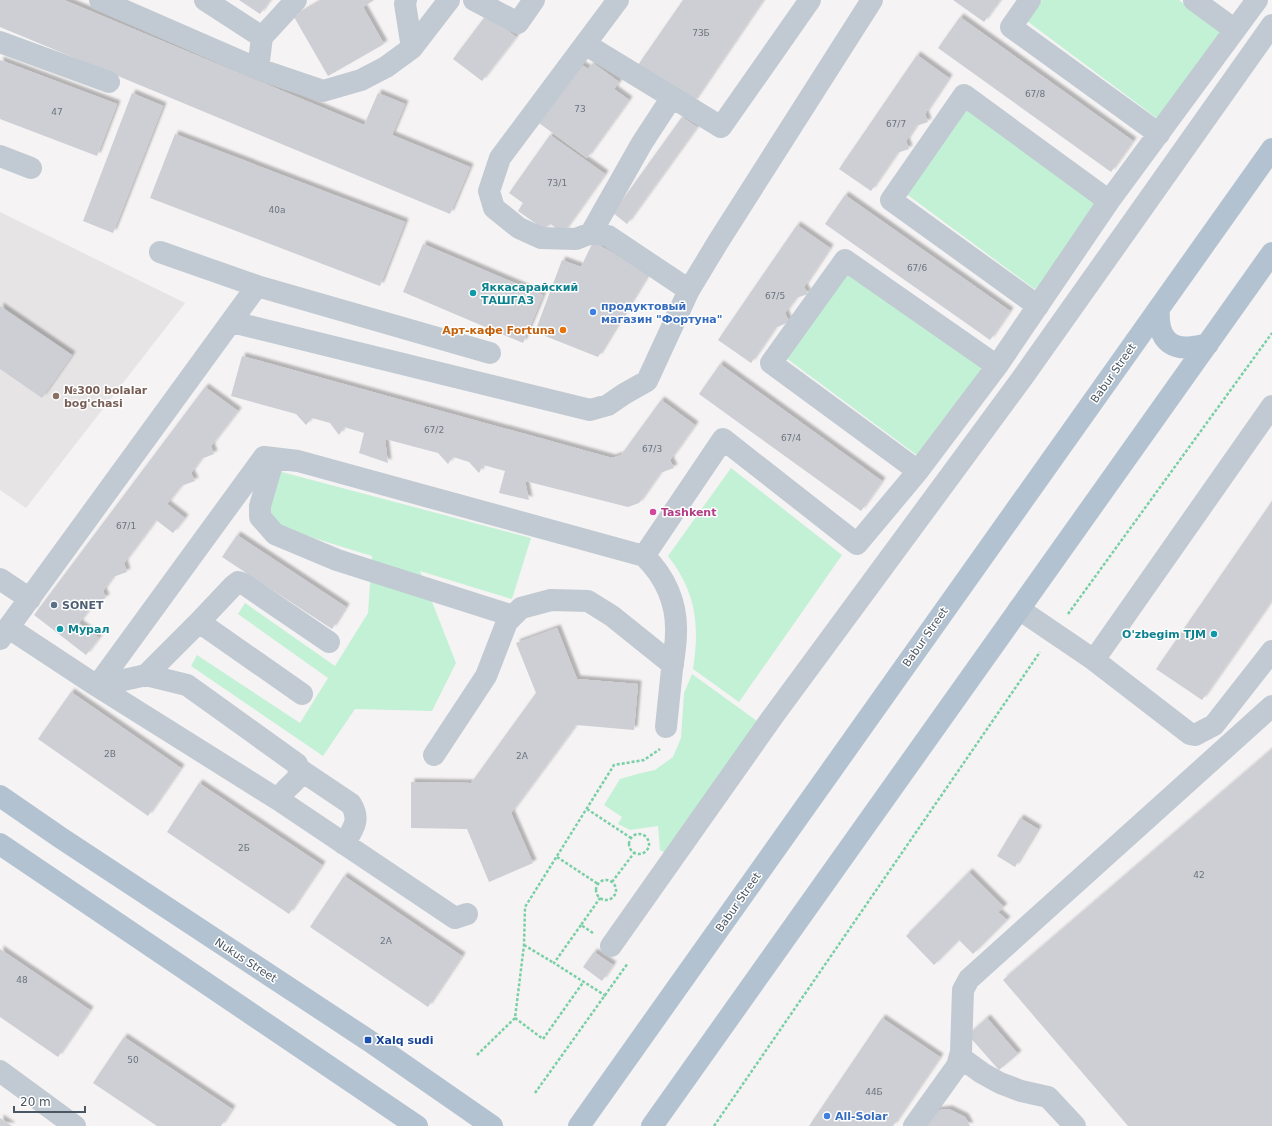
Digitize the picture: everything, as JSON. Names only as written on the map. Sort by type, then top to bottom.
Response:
[{"type":"main road","name":"Babur Street","points":[[579,1126],[1272,149]]},
{"type":"main road","points":[[652,1126],[1272,253]]},
{"type":"main road","points":[[1159,308],[1158,318],[1160,327],[1169,342],[1176,346],[1185,348],[1208,344]]},
{"type":"main road","name":"Nukus Street","points":[[0,796],[61,838],[368,1040],[492,1126]]},
{"type":"main road","points":[[0,844],[417,1126]]},
{"type":"street","points":[[100,0],[258,69],[323,91],[361,80],[386,67],[412,48],[449,0]]},
{"type":"street","points":[[205,0],[262,37]]},
{"type":"street","points":[[258,69],[262,37],[296,0]]},
{"type":"street","points":[[406,0],[405,4],[412,48]]},
{"type":"street","points":[[474,0],[518,23],[534,0]]},
{"type":"street","points":[[618,0],[500,158],[489,191],[494,208],[519,228],[541,238],[576,239],[591,233],[608,236],[689,290]]},
{"type":"street","points":[[585,44],[721,127],[810,0]]},
{"type":"street","points":[[232,322],[590,410],[608,405],[647,381],[689,290],[872,0]]},
{"type":"street","points":[[1030,0],[1011,27],[1159,134]]},
{"type":"street","points":[[1194,0],[1235,30]]},
{"type":"street","points":[[644,556],[723,439],[857,544],[918,471],[997,366],[1109,201],[1257,0]]},
{"type":"street","points":[[612,946],[774,715],[1023,377],[1272,25]]},
{"type":"street","points":[[0,42],[109,82]]},
{"type":"street","points":[[1038,306],[891,200],[964,95],[1109,201]]},
{"type":"street","points":[[591,233],[642,143],[672,97]]},
{"type":"street","points":[[0,156],[31,168]]},
{"type":"street","points":[[1085,238],[1110,254]]},
{"type":"street","points":[[160,252],[257,286],[490,352]]},
{"type":"street","points":[[918,471],[771,363],[845,260],[997,366]]},
{"type":"street","points":[[257,286],[4,634],[97,686],[282,802],[455,918],[467,914]]},
{"type":"street","points":[[1094,660],[1272,406]]},
{"type":"street","points":[[97,686],[264,456],[298,461],[644,556],[655,566],[663,580],[671,597],[676,616],[676,633],[666,727]]},
{"type":"street","points":[[274,458],[260,506],[260,518],[276,534],[337,560],[513,616]]},
{"type":"street","points":[[0,579],[30,599]]},
{"type":"street","points":[[146,675],[238,582],[244,584],[329,642]]},
{"type":"street","points":[[434,755],[486,676],[507,622],[521,608],[551,600],[588,601],[612,616],[673,665]]},
{"type":"street","points":[[1019,609],[1094,660],[1190,734],[1195,735],[1214,725],[1272,651]]},
{"type":"street","points":[[200,622],[302,694]]},
{"type":"street","points":[[97,686],[146,675],[187,685],[297,764],[299,769],[351,804],[356,812],[356,824],[344,844]]},
{"type":"street","points":[[914,1126],[957,1066],[961,1052],[963,990],[969,979],[1272,706]]},
{"type":"street","points":[[282,802],[282,795],[298,777],[299,769]]},
{"type":"street","points":[[960,1057],[982,1073],[1000,1083],[1048,1097],[1075,1126]]},
{"type":"street","points":[[0,1071],[74,1126]]},
{"type":"path","points":[[714,1126],[1054,633],[1272,333]]},
{"type":"path","points":[[476,1055],[515,1018],[524,945],[525,907],[614,765],[644,760],[661,748],[666,727]]},
{"type":"path","points":[[587,809],[631,838]]},
{"type":"path","points":[[636,834],[643,835],[648,839],[649,849],[644,854],[640,855],[634,853],[629,844],[631,838],[636,834]]},
{"type":"path","points":[[612,882],[634,853]]},
{"type":"path","points":[[557,857],[598,884]]},
{"type":"path","points":[[603,881],[612,882],[616,888],[614,898],[607,900],[600,898],[596,890],[598,884],[603,881]]},
{"type":"path","points":[[554,963],[600,898]]},
{"type":"path","points":[[581,925],[612,946]]},
{"type":"path","points":[[524,945],[606,996]]},
{"type":"path","points":[[515,1018],[543,1039],[584,981]]},
{"type":"shaded area","name":"№300 bolalar bog'chasi","points":[[0,212],[185,303],[26,508],[0,490]]},
{"type":"green space","points":[[1042,0],[1179,0],[1222,32],[1158,119],[1027,21]]},
{"type":"green space","points":[[969,106],[1101,204],[1036,290],[905,193]]},
{"type":"green space","points":[[850,271],[982,369],[918,456],[786,358]]},
{"type":"green space","points":[[731,468],[842,555],[739,702],[693,669],[696,638],[694,610],[685,583],[668,556]]},
{"type":"green space","points":[[274,470],[531,538],[512,599],[420,571],[456,663],[432,711],[355,709],[323,756],[191,666],[197,655],[300,723],[328,678],[238,614],[245,603],[335,666],[368,613],[372,556],[262,522]]},
{"type":"green space","points":[[692,674],[757,721],[667,854],[660,850],[658,826],[630,830],[618,824],[622,817],[604,805],[620,779],[655,770],[673,757],[681,738],[684,693]]},
{"type":"building","points":[[0,0],[64,0],[364,125],[378,93],[405,104],[392,135],[470,167],[450,214],[0,27]]},
{"type":"building","points":[[239,0],[270,0],[260,14]]},
{"type":"building","points":[[323,0],[374,0],[363,7],[384,44],[328,76],[294,17]]},
{"type":"building","points":[[683,0],[763,0],[693,103],[638,65]]},
{"type":"building","points":[[953,0],[1000,0],[984,22]]},
{"type":"building","points":[[487,14],[516,37],[482,81],[453,59]]},
{"type":"building","points":[[960,17],[1133,141],[1111,172],[938,48]]},
{"type":"building","points":[[917,55],[949,78],[925,114],[928,122],[916,126],[906,141],[909,149],[897,153],[871,191],[839,169]]},
{"type":"building","points":[[0,60],[117,104],[97,156],[0,119]]},
{"type":"building","points":[[574,60],[588,69],[593,63],[619,82],[614,89],[629,100],[587,158],[532,118]]},
{"type":"building","points":[[132,93],[163,106],[113,233],[83,221]]},
{"type":"building","points":[[682,117],[697,127],[627,224],[613,213]]},
{"type":"building","points":[[175,134],[405,222],[380,286],[150,198]]},
{"type":"building","points":[[550,135],[605,174],[563,233],[549,223],[545,230],[518,211],[523,203],[509,193]]},
{"type":"building","points":[[845,195],[1010,311],[990,340],[825,224]]},
{"type":"building","points":[[797,225],[830,248],[804,287],[808,294],[796,298],[785,313],[789,322],[775,328],[751,363],[718,340]]},
{"type":"building","points":[[593,242],[649,273],[598,357],[535,332],[562,260],[581,267]]},
{"type":"building","name":"Яккасарайский ТАШГАЗ","points":[[423,244],[543,295],[523,343],[403,292]]},
{"type":"building","points":[[0,306],[72,355],[42,398],[0,369]]},
{"type":"building","points":[[242,356],[612,458],[621,455],[661,400],[695,425],[670,460],[674,468],[660,473],[639,503],[628,507],[525,481],[529,500],[499,493],[505,471],[483,465],[479,473],[469,462],[453,457],[448,464],[438,453],[385,439],[388,463],[359,453],[364,433],[344,427],[339,435],[330,423],[312,418],[306,425],[296,414],[231,396]]},
{"type":"building","points":[[720,364],[882,481],[861,511],[699,394]]},
{"type":"building","points":[[205,387],[238,411],[211,446],[214,454],[201,459],[191,473],[195,481],[181,486],[167,504],[185,518],[173,533],[156,520],[124,563],[127,572],[113,577],[103,591],[106,598],[94,603],[79,623],[99,638],[86,655],[34,615]]},
{"type":"building","name":"O'zbegim TJM","points":[[1272,501],[1272,600],[1202,700],[1156,669]]},
{"type":"building","points":[[237,535],[346,607],[332,629],[222,557]]},
{"type":"building","points":[[557,628],[577,679],[638,684],[634,730],[576,725],[511,813],[533,863],[489,882],[467,829],[411,828],[411,782],[471,783],[536,693],[516,643]]},
{"type":"building","points":[[71,692],[181,768],[148,816],[38,739]]},
{"type":"building","points":[[1272,749],[1272,1126],[1128,1126],[1003,980]]},
{"type":"building","points":[[199,783],[322,865],[289,914],[167,832]]},
{"type":"building","points":[[1020,818],[1038,829],[1015,867],[997,856]]},
{"type":"building","points":[[969,872],[1004,907],[998,912],[1007,920],[973,954],[959,940],[934,965],[906,936]]},
{"type":"building","points":[[344,876],[462,956],[428,1007],[310,927]]},
{"type":"building","points":[[0,949],[90,1010],[58,1057],[0,1017]]},
{"type":"building","points":[[594,952],[613,965],[602,981],[583,967]]},
{"type":"building","points":[[882,1018],[940,1057],[893,1126],[809,1126]]},
{"type":"building","points":[[987,1018],[1018,1054],[999,1070],[968,1035]]},
{"type":"building","points":[[124,1037],[232,1109],[221,1126],[157,1126],[93,1083]]},
{"type":"building","points":[[949,1109],[965,1117],[970,1126],[916,1126],[931,1111]]},
{"type":"building","points":[[0,1118],[12,1126],[0,1126]]},
{"type":"place","name":"Яккасарайский ТАШГАЗ","points":[[473,293]]},
{"type":"place","name":"продуктовый магазин \"Фортуна\"","points":[[593,312]]},
{"type":"place","name":"Арт-кафе Fortuna","points":[[563,330]]},
{"type":"place","name":"№300 bolalar bog'chasi","points":[[56,396]]},
{"type":"place","name":"Tashkent","points":[[653,512]]},
{"type":"place","name":"SONET","points":[[54,605]]},
{"type":"place","name":"Мурал","points":[[60,629]]},
{"type":"place","name":"O'zbegim TJM","points":[[1214,634]]},
{"type":"place","name":"Xalq sudi","points":[[368,1040]]},
{"type":"place","name":"All-Solar","points":[[827,1116]]}]
